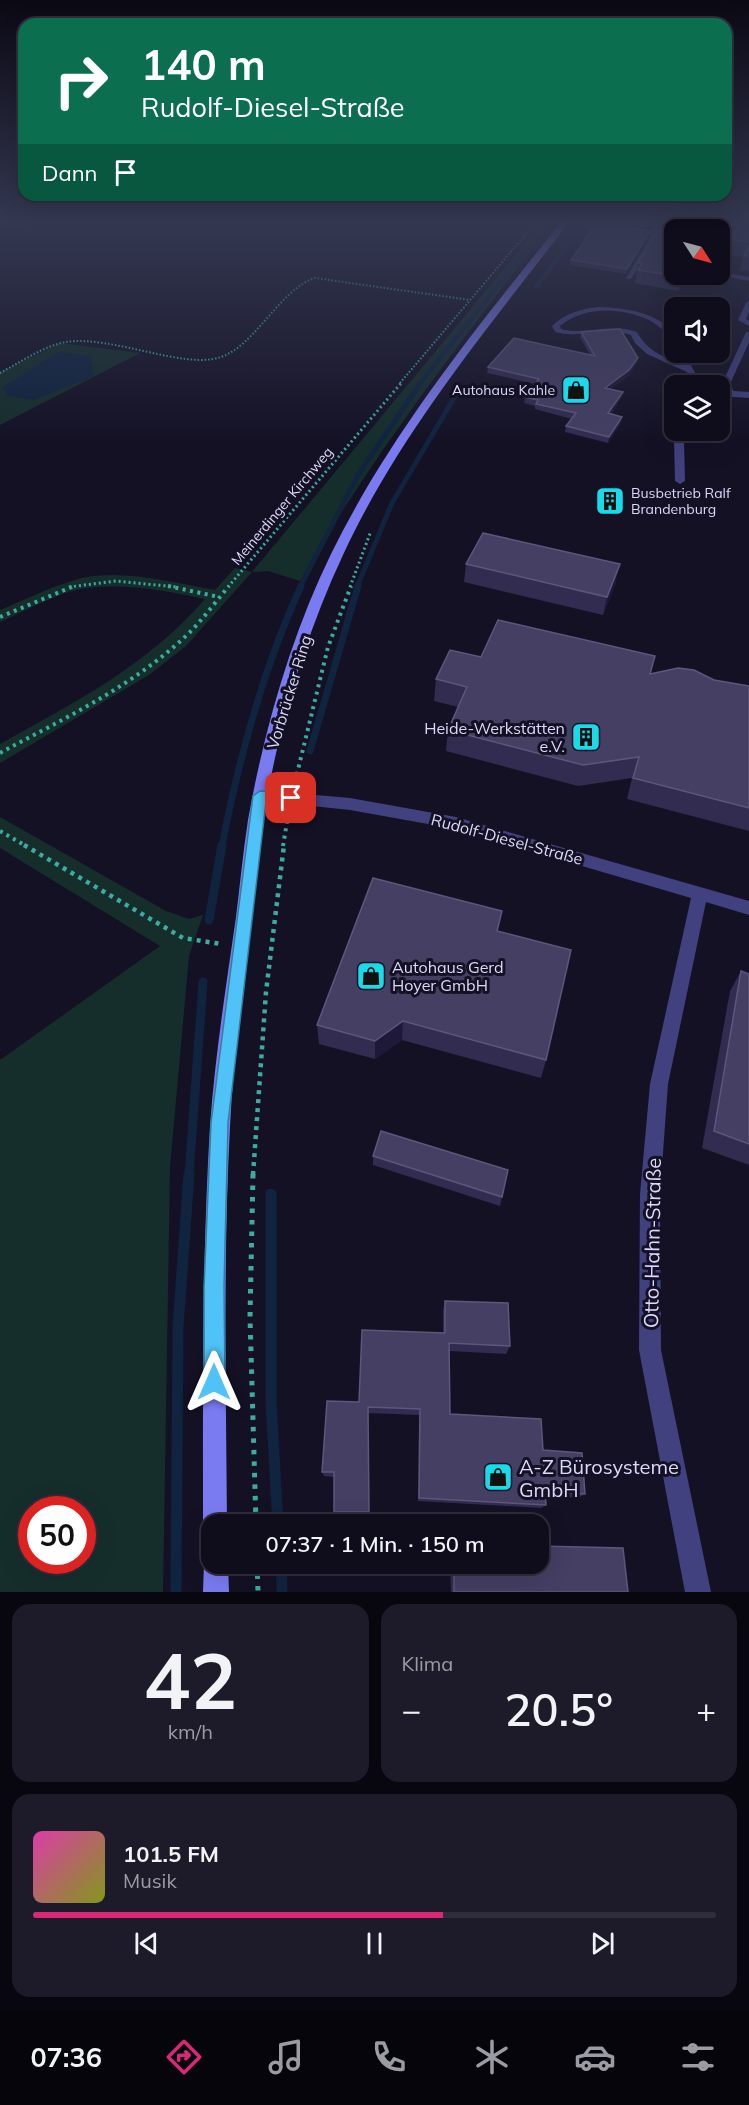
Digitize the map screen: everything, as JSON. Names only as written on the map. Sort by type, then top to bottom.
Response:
[{"type":"main road","name":"Vorbrücker Ring","points":[[215,1514],[214,1287],[220,1123],[240,944],[260,796],[297,659],[335,559],[361,507],[389,459],[436,388],[508,295]]},
{"type":"main road","points":[[216,1574],[216,1592]]},
{"type":"street","points":[[730,393],[749,395]]},
{"type":"street","points":[[679,441],[680,481]]},
{"type":"street","name":"Rudolf-Diesel-Straße","points":[[260,796],[350,804],[447,821],[749,908]]},
{"type":"street","name":"Otto-Hahn-Straße","points":[[698,1592],[650,1350],[650,1194],[659,1084],[700,894]]},
{"type":"lane","points":[[749,303],[742,320],[749,324]]},
{"type":"lane","points":[[664,325],[649,317],[615,310],[582,311],[569,316],[556,326],[558,330],[573,334],[613,328],[626,330],[634,334],[639,345],[664,359]]},
{"type":"lane","points":[[730,375],[749,334]]},
{"type":"lane","points":[[672,363],[688,370]]},
{"type":"lane","points":[[685,363],[691,375]]},
{"type":"path","points":[[0,374],[67,342],[91,341],[140,347],[199,359],[222,357],[289,295]]},
{"type":"path","points":[[438,295],[471,300]]},
{"type":"path","name":"Meinerdinger Kirchweg","points":[[0,753],[93,703],[142,672],[191,631],[475,295]]},
{"type":"path","points":[[297,773],[328,647],[374,525]]},
{"type":"path","points":[[0,617],[87,582],[167,586],[220,597]]},
{"type":"path","points":[[256,1514],[250,1289],[258,1083],[270,934],[288,817]]},
{"type":"path","points":[[0,831],[183,938],[208,944],[240,944]]},
{"type":"path","points":[[257,1574],[258,1592]]},
{"type":"green space","points":[[482,295],[496,295],[388,442],[300,581],[268,571],[252,572]]},
{"type":"green space","points":[[60,343],[140,353],[0,425],[0,372]]},
{"type":"green space","points":[[235,568],[252,572],[186,646],[149,675],[0,763],[0,744],[109,681],[159,644],[205,599],[155,590],[101,587],[68,592],[0,622],[0,610],[51,588],[82,578],[132,576],[215,590]]},
{"type":"green space","points":[[0,817],[166,911],[189,919],[203,915],[189,956],[170,1167],[163,1592],[0,1592],[0,1060],[160,946],[0,848]]},
{"type":"water","points":[[58,352],[91,356],[94,376],[34,400],[8,396],[2,388]]},
{"type":"building","name":"Autohaus Kahle","points":[[620,329],[638,358],[629,370],[605,388],[623,392],[608,413],[622,417],[609,437],[566,426],[576,413],[536,404],[538,400],[525,397],[539,379],[488,367],[514,338],[595,356],[581,332]]},
{"type":"building","points":[[483,533],[620,564],[607,597],[466,564]]},
{"type":"building","name":"Heide-Werkstätten e.V.","points":[[498,620],[655,656],[650,674],[678,668],[694,670],[714,680],[749,686],[749,808],[633,778],[639,757],[583,765],[448,730],[467,687],[436,679],[450,650],[481,657]]},
{"type":"building","points":[[373,878],[502,911],[497,931],[571,950],[546,1060],[403,1021],[375,1041],[317,1025]]},
{"type":"building","points":[[741,971],[749,974],[749,1144],[714,1131]]},
{"type":"building","points":[[381,1131],[508,1170],[502,1197],[373,1156]]},
{"type":"building","points":[[445,1301],[508,1303],[510,1346],[449,1343],[450,1414],[541,1419],[543,1450],[582,1453],[585,1494],[545,1491],[546,1505],[419,1498],[420,1409],[368,1407],[369,1512],[334,1512],[334,1472],[322,1472],[327,1401],[359,1402],[362,1330],[445,1333]]},
{"type":"building","points":[[549,1546],[623,1548],[628,1592],[454,1592],[454,1574],[549,1574]]},
{"type":"waterway","points":[[420,383],[490,295]]},
{"type":"waterway","points":[[300,587],[358,475],[421,382]]},
{"type":"waterway","points":[[357,587],[392,503],[457,393]]},
{"type":"waterway","points":[[222,846],[244,747],[264,681],[301,586]]},
{"type":"waterway","points":[[310,751],[358,586]]},
{"type":"waterway","points":[[209,920],[222,845]]},
{"type":"waterway","points":[[189,1175],[203,982]]},
{"type":"waterway","points":[[176,1592],[178,1327],[189,1174]]},
{"type":"waterway","points":[[271,1194],[271,1403],[277,1514]]},
{"type":"waterway","points":[[281,1574],[282,1592]]},
{"type":"place","name":"Autohaus Kahle","points":[[576,390]]},
{"type":"place","name":"Busbetrieb Ralf Brandenburg","points":[[610,501]]},
{"type":"place","name":"Heide-Werkstätten e.V.","points":[[586,737]]},
{"type":"place","name":"Autohaus Gerd Hoyer GmbH","points":[[371,976]]},
{"type":"place","name":"A-Z Bürosysteme GmbH","points":[[498,1477]]},
{"type":"route","points":[[214,1382],[214,1287],[220,1123],[240,944],[260,796],[291,798]]}]
